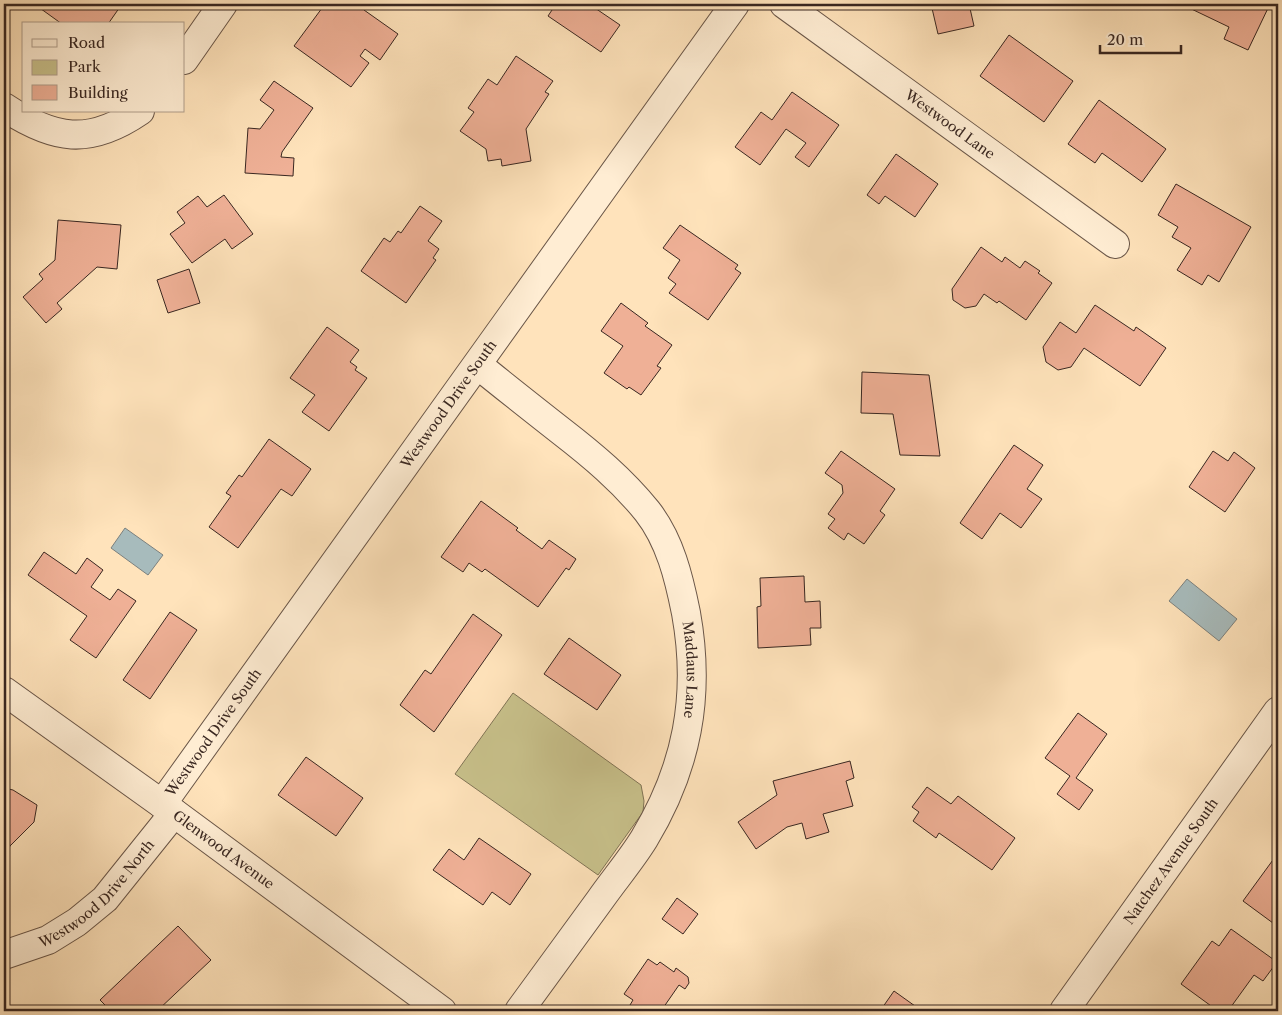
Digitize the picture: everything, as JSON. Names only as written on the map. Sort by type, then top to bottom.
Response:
[{"type":"street","points":[[185,59],[224,4]]},
{"type":"street","name":"Westwood Drive South","points":[[168,808],[478,364],[735,4]]},
{"type":"street","name":"Westwood Lane","points":[[784,4],[1115,244]]},
{"type":"street","points":[[4,107],[21,119],[48,132],[77,136],[108,128],[123,122],[138,112]]},
{"type":"street","name":"Maddaus Lane","points":[[478,364],[596,459],[629,489],[649,513],[666,544],[676,571],[691,641],[693,679],[691,712],[678,770],[669,792],[642,841],[519,1011]]},
{"type":"street","name":"Glenwood Avenue","points":[[4,691],[168,808],[442,1011]]},
{"type":"street","name":"Natchez Avenue South","points":[[1064,1011],[1278,710]]},
{"type":"street","name":"Westwood Drive North","points":[[4,955],[48,940],[77,922],[106,899],[168,808]]},
{"type":"green space","points":[[513,693],[641,785],[644,801],[643,812],[598,875],[455,774]]},
{"type":"shaded area","points":[[125,528],[163,555],[148,575],[111,548]]},
{"type":"shaded area","points":[[1187,579],[1237,619],[1219,641],[1169,601]]},
{"type":"building","points":[[39,4],[122,4],[109,22],[59,22],[37,6]]},
{"type":"building","points":[[325,4],[368,4],[364,10],[398,34],[380,60],[365,49],[360,56],[369,63],[351,87],[294,46]]},
{"type":"building","points":[[556,4],[594,4],[592,6],[620,25],[601,52],[548,16]]},
{"type":"building","points":[[931,4],[969,4],[974,26],[938,34]]},
{"type":"building","points":[[1181,4],[1270,4],[1248,50],[1224,39],[1229,27]]},
{"type":"building","points":[[1009,35],[1073,81],[1044,122],[980,76]]},
{"type":"building","points":[[516,56],[553,81],[545,92],[549,94],[526,129],[531,161],[502,166],[501,159],[488,161],[486,149],[460,131],[474,112],[468,108],[488,79],[497,85]]},
{"type":"building","points":[[274,81],[313,108],[282,152],[281,157],[294,158],[293,176],[245,173],[248,128],[260,129],[274,110],[260,100]]},
{"type":"building","points":[[792,92],[839,125],[809,167],[795,157],[806,143],[786,129],[760,165],[735,147],[761,112],[772,120]]},
{"type":"building","points":[[1099,100],[1166,149],[1142,182],[1102,153],[1095,163],[1068,144]]},
{"type":"building","points":[[896,154],[938,184],[915,217],[885,196],[879,204],[867,195]]},
{"type":"building","points":[[1176,184],[1251,227],[1219,282],[1208,275],[1202,285],[1177,270],[1191,248],[1172,237],[1178,227],[1158,215]]},
{"type":"building","points":[[224,195],[253,234],[232,249],[225,239],[192,263],[170,234],[185,223],[177,212],[198,196],[207,207]]},
{"type":"building","points":[[420,206],[442,221],[428,241],[439,249],[433,258],[436,260],[406,303],[361,271],[384,238],[390,242],[398,231],[401,233]]},
{"type":"building","points":[[58,220],[121,225],[117,269],[97,267],[57,303],[62,309],[46,323],[23,297],[43,279],[39,274],[55,260]]},
{"type":"building","points":[[680,225],[738,265],[735,269],[741,273],[708,320],[669,293],[676,284],[668,278],[680,260],[663,248]]},
{"type":"building","points":[[981,247],[1002,262],[1005,257],[1020,268],[1025,261],[1040,271],[1038,273],[1052,283],[1026,320],[999,301],[997,303],[984,294],[976,306],[965,308],[953,300],[952,289]]},
{"type":"building","points":[[189,269],[200,303],[168,313],[157,280]]},
{"type":"building","points":[[621,303],[648,323],[645,326],[672,345],[657,366],[661,368],[641,395],[629,387],[627,389],[604,373],[623,346],[601,331]]},
{"type":"building","points":[[1095,305],[1134,331],[1136,327],[1166,348],[1140,386],[1084,348],[1071,367],[1058,370],[1046,362],[1043,347],[1060,322],[1076,333]]},
{"type":"building","points":[[327,327],[359,350],[350,362],[357,367],[355,370],[367,378],[329,431],[302,412],[315,395],[290,378]]},
{"type":"building","points":[[862,372],[929,375],[940,456],[900,455],[893,414],[861,413]]},
{"type":"building","points":[[269,439],[311,469],[292,496],[281,489],[238,548],[209,527],[231,496],[226,493],[239,475],[242,477]]},
{"type":"building","points":[[1014,445],[1043,465],[1027,489],[1042,499],[1021,528],[1000,513],[982,539],[960,523]]},
{"type":"building","points":[[841,451],[895,489],[880,511],[885,515],[864,544],[848,533],[844,540],[828,528],[835,519],[828,514],[843,493],[842,485],[825,473]]},
{"type":"building","points":[[1213,451],[1228,461],[1234,452],[1255,468],[1225,512],[1189,487]]},
{"type":"building","points":[[481,501],[518,528],[516,530],[542,549],[549,540],[576,559],[569,570],[566,568],[538,607],[485,569],[482,572],[469,563],[463,572],[441,557]]},
{"type":"building","points":[[44,552],[76,574],[87,558],[103,570],[91,587],[110,600],[118,589],[136,601],[96,658],[70,640],[87,616],[28,575]]},
{"type":"building","points":[[804,576],[805,602],[820,601],[821,628],[810,628],[811,645],[758,648],[757,607],[761,606],[760,578]]},
{"type":"building","points":[[170,612],[197,630],[150,699],[123,680]]},
{"type":"building","points":[[473,614],[502,635],[434,732],[400,705],[425,670],[431,674]]},
{"type":"building","points":[[569,638],[621,675],[597,710],[544,674]]},
{"type":"building","points":[[1078,713],[1107,734],[1076,778],[1093,790],[1079,810],[1057,794],[1070,776],[1045,758]]},
{"type":"building","points":[[306,757],[363,798],[336,836],[278,795]]},
{"type":"building","points":[[850,761],[854,778],[846,781],[853,806],[823,814],[829,832],[806,839],[802,823],[787,827],[756,849],[738,822],[777,795],[773,781]]},
{"type":"building","points":[[927,787],[951,804],[958,796],[1015,838],[992,870],[939,833],[936,838],[913,821],[919,812],[912,807]]},
{"type":"building","points":[[4,788],[13,790],[37,805],[34,822],[10,846],[4,857]]},
{"type":"building","points":[[479,838],[531,874],[510,905],[492,892],[483,905],[433,870],[449,849],[464,860]]},
{"type":"building","points":[[1278,853],[1278,924],[1277,926],[1243,901]]},
{"type":"building","points":[[677,898],[698,914],[683,934],[662,919]]},
{"type":"building","points":[[178,926],[211,960],[157,1011],[111,1011],[100,1000]]},
{"type":"building","points":[[1231,929],[1277,962],[1263,981],[1254,975],[1228,1011],[1218,1011],[1181,984],[1212,941],[1219,946]]},
{"type":"building","points":[[648,959],[657,965],[660,962],[674,972],[676,968],[688,977],[689,983],[685,989],[679,985],[661,1011],[638,1011],[630,1005],[633,1000],[624,994]]},
{"type":"building","points":[[894,991],[922,1011],[880,1011]]}]
